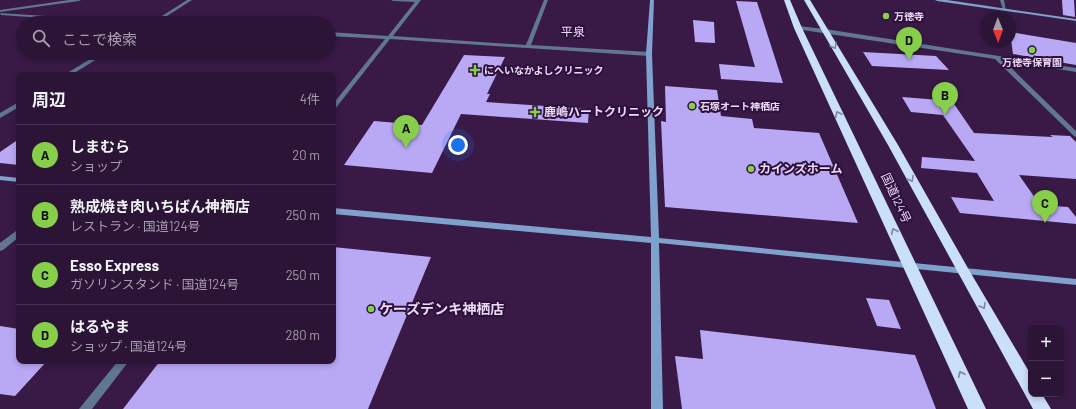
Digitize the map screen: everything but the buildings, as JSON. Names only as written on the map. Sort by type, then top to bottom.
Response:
[{"type":"highway","name":"国道124号","points":[[787,0],[798,28],[977,409]]},
{"type":"highway","name":"国道124号","points":[[807,0],[893,144],[963,272],[1028,385]]},
{"type":"highway","points":[[1035,397],[1042,409]]},
{"type":"street","points":[[15,0],[16,8]]},
{"type":"street","points":[[0,13],[16,8],[79,0]]},
{"type":"street","points":[[164,16],[190,0]]},
{"type":"street","points":[[393,0],[419,1]]},
{"type":"street","points":[[528,46],[546,0]]},
{"type":"street","points":[[652,0],[649,54],[655,240],[657,409]]},
{"type":"street","points":[[937,0],[1076,20]]},
{"type":"street","points":[[336,104],[419,1]]},
{"type":"street","points":[[0,13],[42,16]]},
{"type":"street","points":[[798,28],[1076,70]]},
{"type":"street","points":[[336,34],[649,54]]},
{"type":"street","points":[[997,58],[1076,135]]},
{"type":"street","points":[[72,72],[92,60]]},
{"type":"street","points":[[0,116],[16,106]]},
{"type":"street","points":[[0,178],[16,180]]},
{"type":"street","points":[[336,211],[655,240],[910,267],[1076,282]]},
{"type":"street","points":[[0,248],[16,235]]},
{"type":"street","points":[[85,409],[122,364]]},
{"type":"lane","points":[[1002,0],[1005,10]]},
{"type":"place","name":"万徳寺","points":[[886,16]]},
{"type":"place","name":"万徳寺保育園","points":[[1032,50]]},
{"type":"place","name":"はるやま","points":[[909,60]]},
{"type":"place","name":"にへいなかよしクリニック","points":[[475,70]]},
{"type":"place","name":"石塚オート神栖店","points":[[692,106]]},
{"type":"place","name":"鹿嶋ハートクリニック","points":[[535,112]]},
{"type":"place","name":"熟成焼き肉いちばん神栖店","points":[[945,115]]},
{"type":"place","name":"しまむら","points":[[406,148]]},
{"type":"place","name":"カインズホーム","points":[[751,169]]},
{"type":"place","name":"Esso Express","points":[[1045,223]]},
{"type":"place","name":"ケーズデンキ神栖店","points":[[371,309]]},
{"type":"district","name":"平泉","points":[[573,32]]}]
